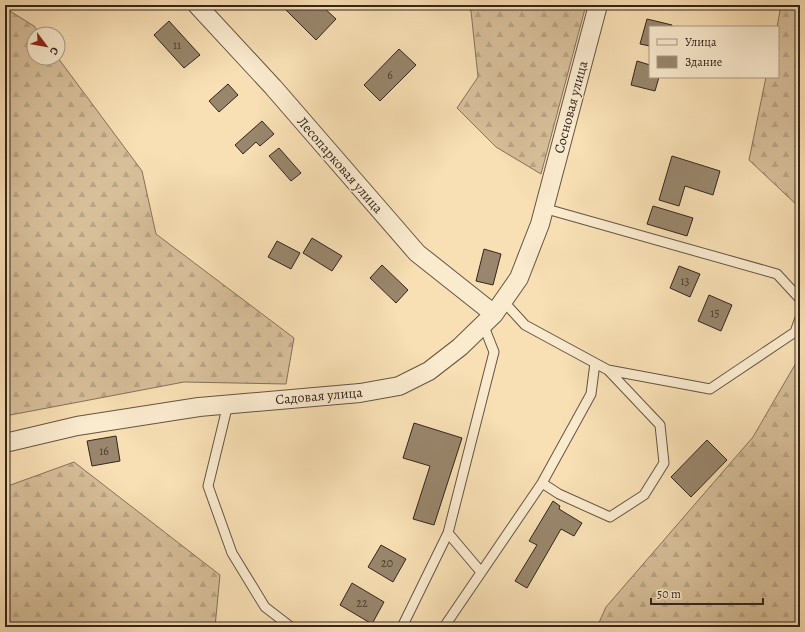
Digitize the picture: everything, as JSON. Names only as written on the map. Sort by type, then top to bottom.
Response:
[{"type":"street","name":"Лесопарковая улица","points":[[197,5],[273,87],[417,253],[493,313]]},
{"type":"street","name":"Сосновая улица","points":[[544,208],[598,5]]},
{"type":"street","name":"Садовая улица","points":[[5,443],[77,426],[199,407],[360,393],[399,386],[429,371],[460,347],[493,313],[519,278],[540,224],[544,208]]},
{"type":"lane","points":[[544,208],[777,274],[800,299]]},
{"type":"lane","points":[[402,627],[448,533],[494,352],[493,313],[526,325],[608,370],[710,389],[795,332],[800,318]]},
{"type":"lane","points":[[444,627],[542,483],[591,394],[595,363]]},
{"type":"lane","points":[[542,483],[559,494],[610,517],[644,495],[664,464],[660,425],[608,370]]},
{"type":"lane","points":[[228,404],[208,486],[232,554],[265,607],[290,627]]},
{"type":"lane","points":[[448,533],[481,572]]},
{"type":"green space","points":[[464,5],[586,5],[541,174],[496,147],[457,108],[478,77],[471,11]]},
{"type":"green space","points":[[781,5],[800,5],[800,208],[749,160],[766,78],[779,78],[779,26],[777,26]]},
{"type":"green space","points":[[5,8],[34,26],[26,26],[26,66],[64,66],[142,171],[156,234],[294,338],[286,384],[184,382],[5,416]]},
{"type":"green space","points":[[800,356],[800,627],[597,627],[606,607],[753,437]]},
{"type":"green space","points":[[74,462],[220,575],[215,627],[5,627],[5,487]]},
{"type":"building","points":[[321,5],[336,19],[316,40],[282,6]]},
{"type":"building","points":[[647,19],[672,25],[649,26],[649,46],[640,44]]},
{"type":"building","points":[[169,21],[200,55],[184,68],[154,35]]},
{"type":"building","points":[[399,49],[416,65],[380,101],[364,85]]},
{"type":"building","points":[[637,61],[649,65],[649,78],[659,78],[655,91],[631,85]]},
{"type":"building","points":[[228,84],[238,95],[219,112],[209,101]]},
{"type":"building","points":[[262,121],[274,134],[260,146],[256,142],[243,154],[235,145]]},
{"type":"building","points":[[279,148],[301,173],[291,181],[269,156]]},
{"type":"building","points":[[672,156],[720,171],[713,195],[685,186],[679,206],[659,200]]},
{"type":"building","points":[[653,206],[693,218],[687,236],[647,224]]},
{"type":"building","points":[[312,238],[342,256],[332,271],[303,253]]},
{"type":"building","points":[[277,241],[300,253],[291,269],[268,257]]},
{"type":"building","points":[[484,249],[501,254],[493,285],[476,281]]},
{"type":"building","points":[[382,265],[408,290],[396,303],[370,278]]},
{"type":"building","points":[[679,266],[700,274],[690,297],[670,288]]},
{"type":"building","points":[[709,295],[732,305],[721,331],[698,321]]},
{"type":"building","points":[[414,423],[462,438],[434,525],[413,519],[430,466],[403,458]]},
{"type":"building","points":[[116,436],[120,461],[92,466],[87,441]]},
{"type":"building","points":[[707,440],[727,460],[691,497],[671,477]]},
{"type":"building","points":[[553,501],[560,506],[559,509],[582,523],[574,536],[561,529],[527,588],[515,581],[537,545],[529,541]]},
{"type":"building","points":[[381,545],[406,559],[393,582],[368,567]]},
{"type":"building","points":[[352,583],[384,602],[372,624],[340,605]]}]
